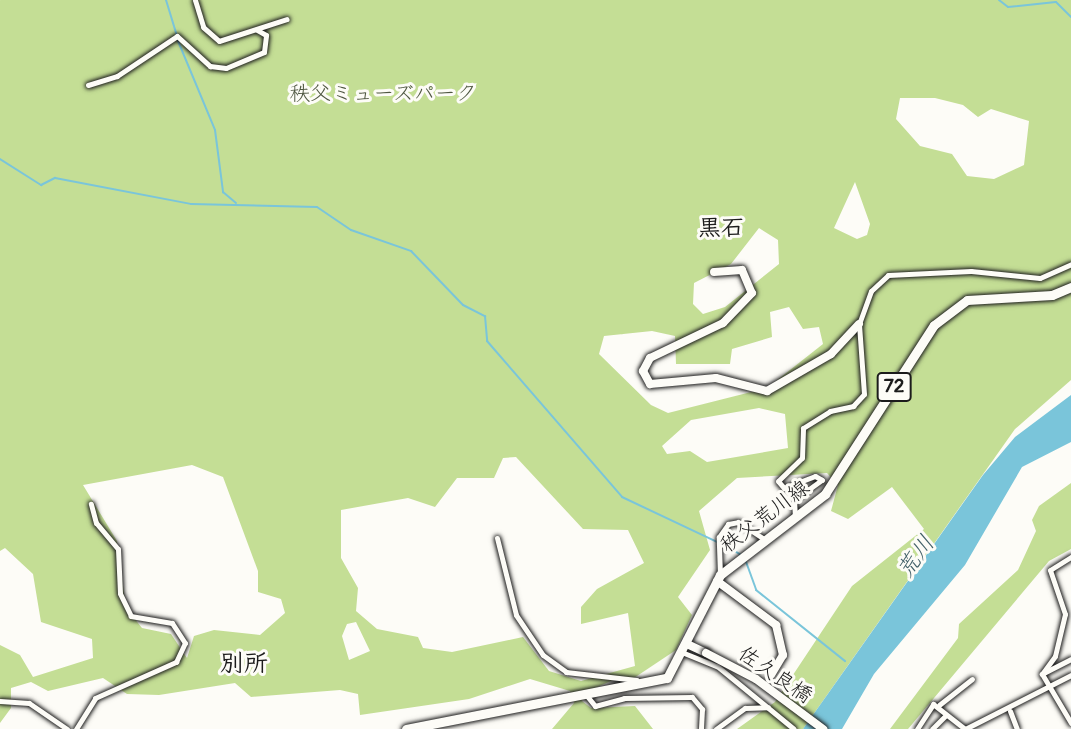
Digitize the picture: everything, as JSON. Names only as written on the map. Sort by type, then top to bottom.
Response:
[{"type":"main road","name":"秩父荒川線","points":[[654,685],[673,671],[718,578],[737,558],[797,521],[830,486],[934,325],[951,309],[988,296],[1040,296],[1071,287]]},
{"type":"main road","points":[[406,729],[456,724],[587,696],[654,685]]},
{"type":"street","points":[[195,0],[203,27],[217,40],[287,19]]},
{"type":"street","points":[[88,85],[117,76],[177,36],[210,66],[226,68],[264,52],[266,35],[257,30]]},
{"type":"street","points":[[714,272],[743,270],[752,293],[723,323],[650,358],[643,372],[650,384],[716,378],[767,391],[831,354],[859,324],[871,291],[888,275],[971,271],[1040,278],[1071,264]]},
{"type":"street","points":[[797,521],[794,500],[822,480],[816,476],[783,488],[778,481],[802,458],[803,428],[830,411],[853,406],[864,394],[859,324]]},
{"type":"street","points":[[76,729],[95,698],[176,662],[185,643],[172,623],[131,616],[120,593],[118,549],[96,523],[91,504]]},
{"type":"street","points":[[748,691],[771,675],[783,654],[776,625],[718,578],[719,537],[728,524],[738,522],[766,540]]},
{"type":"street","points":[[497,538],[516,615],[543,655],[566,672],[602,680],[649,679],[654,685]]},
{"type":"street","points":[[1042,674],[1055,656],[1065,614],[1050,570],[1071,557]]},
{"type":"street","points":[[685,648],[716,666],[793,729]]},
{"type":"street","name":"佐久良橋","points":[[685,648],[706,653],[756,679],[823,729]]},
{"type":"street","points":[[1042,674],[1071,659]]},
{"type":"street","points":[[1042,674],[1071,723]]},
{"type":"street","points":[[939,705],[953,727],[965,729],[1010,711],[1071,675]]},
{"type":"street","points":[[917,729],[933,704],[939,705],[972,679]]},
{"type":"street","points":[[587,696],[595,706],[624,698],[692,697],[702,709],[701,729]]},
{"type":"street","points":[[0,701],[29,703],[67,729]]},
{"type":"street","points":[[716,729],[745,708],[768,707]]},
{"type":"street","points":[[1010,711],[1017,729]]},
{"type":"street","points":[[932,729],[945,716]]},
{"type":"green space","name":"秩父ミューズパーク","points":[[0,0],[1071,0],[1071,380],[1015,429],[803,729],[737,729],[775,702],[852,586],[924,529],[892,487],[848,519],[831,511],[838,485],[827,473],[737,478],[699,511],[710,550],[678,597],[692,615],[676,650],[634,678],[620,677],[586,692],[582,701],[591,708],[635,706],[653,729],[552,729],[574,703],[570,691],[530,679],[469,699],[360,715],[358,694],[340,690],[251,697],[235,683],[159,695],[127,694],[103,678],[48,691],[31,682],[11,688],[11,708],[0,723],[0,645],[20,655],[33,677],[93,658],[92,639],[41,622],[33,574],[5,548],[0,551]],"holes":[[[900,98],[935,98],[963,105],[978,117],[991,109],[1029,121],[1024,165],[994,179],[967,176],[952,154],[920,146],[896,119]],[[855,182],[870,224],[867,235],[857,239],[834,228]],[[759,228],[778,240],[779,264],[725,307],[703,314],[693,304],[694,283],[731,264]],[[789,307],[803,329],[819,327],[823,344],[767,388],[668,413],[651,405],[599,354],[604,336],[652,331],[675,336],[676,364],[730,364],[732,349],[772,337],[770,312]],[[759,408],[785,414],[788,448],[707,462],[690,451],[667,454],[662,446],[691,420]],[[516,457],[583,529],[628,530],[644,563],[597,589],[581,607],[581,624],[628,613],[635,666],[581,681],[549,671],[523,637],[452,652],[423,648],[418,637],[377,629],[356,611],[358,588],[341,558],[341,510],[408,498],[435,507],[457,478],[494,478],[503,458]],[[192,465],[223,477],[258,571],[258,592],[281,599],[285,613],[260,635],[214,630],[194,636],[187,658],[171,634],[142,628],[126,608],[117,541],[83,485]],[[356,622],[370,651],[349,660],[342,636],[347,624]]]},
{"type":"green space","points":[[1071,483],[1071,549],[1049,561],[908,729],[890,729],[958,638],[959,624],[1018,570],[1036,531],[1032,520],[1039,506]]},
{"type":"water","points":[[1071,395],[1071,442],[1022,467],[965,565],[874,674],[842,729],[803,729],[983,475],[1015,437]]},
{"type":"waterway","points":[[166,0],[177,36]]},
{"type":"waterway","points":[[999,0],[1008,7],[1056,2],[1071,17]]},
{"type":"waterway","points":[[178,41],[215,130],[223,192],[236,203]]},
{"type":"waterway","points":[[0,159],[41,185],[55,178],[191,204],[317,207],[351,230],[411,251],[463,305],[485,316],[487,341],[622,497],[717,542]]},
{"type":"waterway","points":[[723,544],[741,555]]},
{"type":"waterway","points":[[745,559],[756,590],[845,661]]},
{"type":"district","name":"黒石","points":[[721,228]]},
{"type":"district","name":"別所","points":[[244,664]]},
{"type":"water label","name":"荒川","points":[[916,557]]}]
